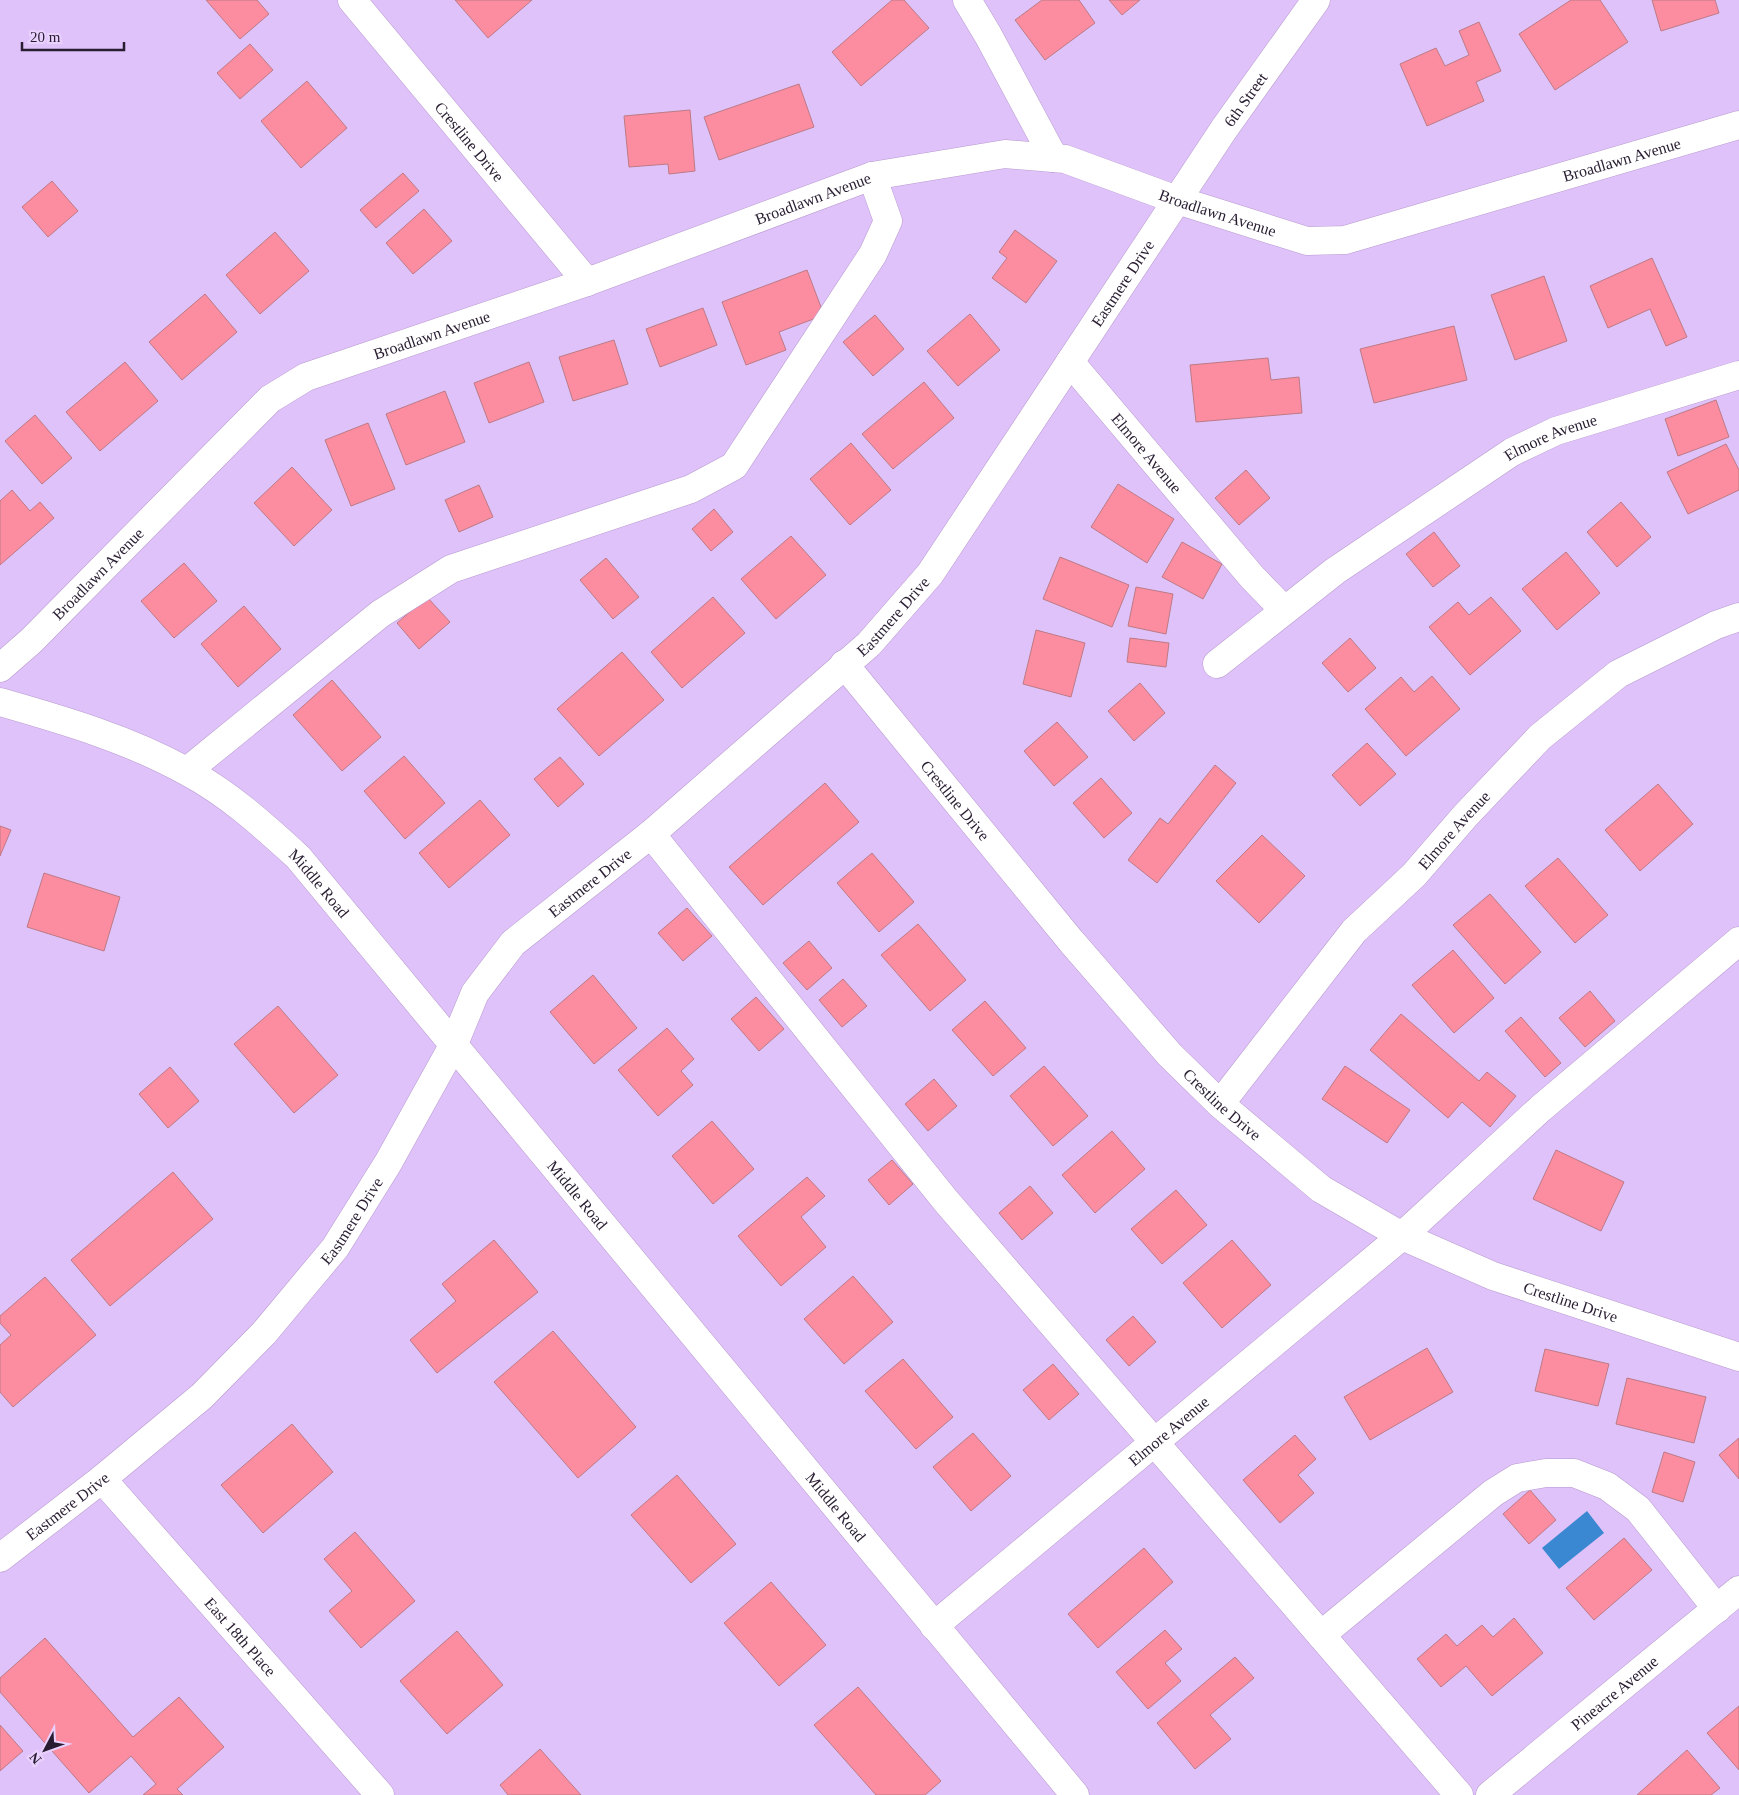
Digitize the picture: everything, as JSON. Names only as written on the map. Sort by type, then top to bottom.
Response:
[{"type":"street","name":"Crestline Drive","points":[[352,0],[587,282]]},
{"type":"street","points":[[967,0],[988,35],[1054,158]]},
{"type":"street","name":"6th Street","points":[[1177,200],[1224,129],[1316,0]]},
{"type":"street","name":"Broadlawn Avenue","points":[[0,668],[31,642],[270,398],[306,377],[587,282],[872,176],[1005,154],[1065,159],[1177,200],[1307,241],[1345,240],[1739,125]]},
{"type":"street","points":[[187,771],[380,614],[451,568],[691,489],[734,466],[873,254],[888,221],[872,176]]},
{"type":"street","name":"Eastmere Drive","points":[[0,1558],[102,1479],[202,1396],[264,1333],[335,1248],[388,1163],[454,1044],[475,992],[513,943],[651,834],[869,644],[930,574],[1177,200]]},
{"type":"street","name":"Elmore Avenue","points":[[1070,362],[1252,576],[1284,610]]},
{"type":"street","name":"Elmore Avenue","points":[[1217,664],[1335,571],[1512,452],[1556,431],[1739,375]]},
{"type":"street","name":"Elmore Avenue","points":[[1220,1104],[1354,931],[1414,875],[1465,816],[1540,738],[1618,674],[1716,625],[1739,617]]},
{"type":"street","name":"Crestline Drive","points":[[844,664],[1071,941],[1169,1054],[1220,1104],[1321,1189],[1402,1236],[1493,1276],[1738,1352]]},
{"type":"street","name":"Middle Road","points":[[0,702],[64,721],[129,744],[187,771],[249,812],[298,857],[1075,1795]]},
{"type":"street","points":[[651,834],[946,1201],[1459,1795]]},
{"type":"street","name":"Elmore Avenue","points":[[934,1626],[1402,1236],[1540,1109],[1739,941]]},
{"type":"street","points":[[1321,1635],[1493,1493],[1517,1478],[1546,1473],[1574,1473],[1607,1486],[1638,1509],[1717,1609]]},
{"type":"street","name":"East 18th Place","points":[[102,1479],[380,1795]]},
{"type":"street","name":"Pineacre Avenue","points":[[1490,1795],[1739,1590]]},
{"type":"water","points":[[1587,1511],[1604,1533],[1559,1569],[1542,1548]]},
{"type":"building","points":[[206,0],[257,0],[269,14],[240,39]]},
{"type":"building","points":[[455,0],[532,0],[488,38]]},
{"type":"building","points":[[892,0],[904,0],[929,28],[861,86],[832,52]]},
{"type":"building","points":[[1042,0],[1079,0],[1095,23],[1045,60],[1015,20]]},
{"type":"building","points":[[1109,0],[1140,0],[1122,15]]},
{"type":"building","points":[[1571,0],[1600,0],[1628,42],[1555,90],[1519,34]]},
{"type":"building","points":[[1652,0],[1715,0],[1719,13],[1661,31]]},
{"type":"building","points":[[1479,22],[1501,71],[1476,82],[1484,101],[1427,126],[1400,64],[1436,48],[1445,66],[1469,55],[1459,31]]},
{"type":"building","points":[[250,44],[273,70],[240,99],[217,73]]},
{"type":"building","points":[[307,81],[347,128],[301,168],[261,121]]},
{"type":"building","points":[[799,84],[814,127],[719,160],[704,117]]},
{"type":"building","points":[[690,110],[695,171],[669,174],[668,164],[629,167],[624,116]]},
{"type":"building","points":[[403,173],[419,191],[376,228],[360,210]]},
{"type":"building","points":[[52,181],[78,211],[48,237],[22,207]]},
{"type":"building","points":[[424,209],[452,241],[413,274],[386,243]]},
{"type":"building","points":[[1015,230],[1057,261],[1026,303],[992,278],[1007,258],[999,252]]},
{"type":"building","points":[[275,232],[309,271],[260,314],[226,275]]},
{"type":"building","points":[[1652,258],[1687,337],[1666,346],[1650,309],[1608,328],[1590,286]]},
{"type":"building","points":[[807,270],[824,315],[779,332],[786,350],[746,365],[722,302]]},
{"type":"building","points":[[1544,276],[1567,341],[1515,360],[1491,295]]},
{"type":"building","points":[[205,294],[237,332],[182,380],[149,342]]},
{"type":"building","points":[[703,308],[717,345],[660,367],[646,329]]},
{"type":"building","points":[[970,314],[1000,350],[958,386],[927,351]]},
{"type":"building","points":[[875,315],[904,349],[873,376],[843,342]]},
{"type":"building","points":[[1454,326],[1467,380],[1374,403],[1360,349]]},
{"type":"building","points":[[614,340],[628,384],[573,401],[559,357]]},
{"type":"building","points":[[1268,358],[1271,380],[1299,377],[1302,413],[1196,422],[1190,365]]},
{"type":"building","points":[[125,362],[158,401],[100,451],[66,412]]},
{"type":"building","points":[[529,362],[544,402],[489,423],[474,383]]},
{"type":"building","points":[[924,382],[954,418],[893,469],[862,434]]},
{"type":"building","points":[[445,391],[465,442],[406,465],[386,414]]},
{"type":"building","points":[[1716,400],[1729,437],[1678,456],[1665,419]]},
{"type":"building","points":[[35,415],[72,458],[42,484],[5,441]]},
{"type":"building","points":[[368,423],[395,489],[351,506],[325,440]]},
{"type":"building","points":[[851,443],[891,490],[850,525],[810,479]]},
{"type":"building","points":[[1726,444],[1739,470],[1739,490],[1688,514],[1667,472]]},
{"type":"building","points":[[292,467],[332,510],[294,546],[254,503]]},
{"type":"building","points":[[1246,470],[1270,498],[1239,525],[1215,498]]},
{"type":"building","points":[[1118,484],[1174,519],[1147,563],[1091,527]]},
{"type":"building","points":[[479,485],[493,517],[459,532],[445,500]]},
{"type":"building","points":[[12,490],[30,511],[40,502],[54,518],[0,565],[0,501]]},
{"type":"building","points":[[1621,502],[1651,537],[1617,567],[1587,532]]},
{"type":"building","points":[[714,509],[733,532],[711,551],[692,529]]},
{"type":"building","points":[[1434,532],[1460,566],[1433,587],[1406,554]]},
{"type":"building","points":[[791,536],[826,575],[776,619],[741,579]]},
{"type":"building","points":[[1182,542],[1222,564],[1203,599],[1162,577]]},
{"type":"building","points":[[1566,552],[1600,593],[1557,630],[1522,589]]},
{"type":"building","points":[[1060,557],[1129,585],[1112,627],[1043,599]]},
{"type":"building","points":[[606,558],[639,597],[613,619],[580,580]]},
{"type":"building","points":[[184,563],[217,601],[174,638],[141,601]]},
{"type":"building","points":[[1136,587],[1173,594],[1166,634],[1128,626]]},
{"type":"building","points":[[427,597],[450,622],[419,649],[397,623]]},
{"type":"building","points":[[713,597],[745,633],[682,688],[651,652]]},
{"type":"building","points":[[1491,597],[1521,631],[1470,675],[1429,627],[1458,602],[1469,615]]},
{"type":"building","points":[[244,606],[281,649],[238,687],[201,644]]},
{"type":"building","points":[[1036,630],[1085,643],[1071,697],[1023,684]]},
{"type":"building","points":[[1130,638],[1169,643],[1166,667],[1127,662]]},
{"type":"building","points":[[1350,638],[1376,668],[1348,692],[1322,663]]},
{"type":"building","points":[[622,652],[664,700],[599,756],[557,709]]},
{"type":"building","points":[[1432,676],[1460,709],[1406,756],[1365,709],[1401,677],[1414,692]]},
{"type":"building","points":[[332,680],[381,737],[342,771],[293,715]]},
{"type":"building","points":[[1140,683],[1165,713],[1134,741],[1108,711]]},
{"type":"building","points":[[1057,722],[1088,757],[1054,786],[1024,751]]},
{"type":"building","points":[[1367,743],[1396,774],[1360,806],[1332,775]]},
{"type":"building","points":[[404,756],[445,803],[405,839],[364,791]]},
{"type":"building","points":[[560,757],[584,784],[558,807],[534,779]]},
{"type":"building","points":[[1215,765],[1236,783],[1157,883],[1128,860],[1160,818],[1168,824]]},
{"type":"building","points":[[1101,778],[1132,813],[1104,838],[1073,803]]},
{"type":"building","points":[[825,783],[859,822],[763,905],[729,867]]},
{"type":"building","points":[[1658,784],[1693,824],[1640,871],[1605,830]]},
{"type":"building","points":[[480,800],[510,835],[449,888],[419,853]]},
{"type":"building","points":[[0,826],[11,830],[0,856]]},
{"type":"building","points":[[1262,835],[1305,876],[1259,923],[1216,881]]},
{"type":"building","points":[[872,853],[914,902],[879,932],[837,883]]},
{"type":"building","points":[[1558,858],[1608,915],[1575,943],[1525,886]]},
{"type":"building","points":[[44,873],[120,897],[104,951],[27,927]]},
{"type":"building","points":[[1490,894],[1541,952],[1505,984],[1453,925]]},
{"type":"building","points":[[687,908],[712,936],[683,961],[658,933]]},
{"type":"building","points":[[918,924],[966,980],[930,1011],[881,955]]},
{"type":"building","points":[[809,941],[832,968],[807,990],[783,963]]},
{"type":"building","points":[[1453,950],[1494,998],[1454,1033],[1412,985]]},
{"type":"building","points":[[593,975],[637,1028],[594,1064],[550,1012]]},
{"type":"building","points":[[843,979],[867,1006],[842,1027],[819,1000]]},
{"type":"building","points":[[1590,991],[1615,1021],[1585,1047],[1559,1018]]},
{"type":"building","points":[[756,997],[784,1029],[759,1051],[731,1019]]},
{"type":"building","points":[[985,1001],[1026,1048],[993,1076],[952,1030]]},
{"type":"building","points":[[278,1006],[338,1075],[294,1113],[234,1044]]},
{"type":"building","points":[[1401,1014],[1479,1081],[1487,1072],[1516,1096],[1490,1127],[1462,1102],[1448,1118],[1370,1050]]},
{"type":"building","points":[[1521,1017],[1561,1063],[1545,1077],[1505,1031]]},
{"type":"building","points":[[667,1028],[694,1059],[681,1071],[693,1085],[658,1116],[618,1070]]},
{"type":"building","points":[[1044,1066],[1088,1116],[1053,1146],[1010,1096]]},
{"type":"building","points":[[1345,1066],[1410,1110],[1387,1143],[1322,1099]]},
{"type":"building","points":[[170,1067],[199,1101],[168,1128],[139,1094]]},
{"type":"building","points":[[934,1079],[957,1106],[928,1131],[905,1104]]},
{"type":"building","points":[[712,1121],[754,1169],[713,1204],[672,1156]]},
{"type":"building","points":[[1112,1131],[1145,1169],[1095,1213],[1062,1175]]},
{"type":"building","points":[[1556,1150],[1624,1182],[1601,1231],[1533,1199]]},
{"type":"building","points":[[892,1160],[913,1184],[889,1205],[868,1180]]},
{"type":"building","points":[[173,1172],[213,1219],[110,1306],[71,1260]]},
{"type":"building","points":[[807,1177],[825,1196],[801,1217],[826,1247],[781,1286],[738,1236]]},
{"type":"building","points":[[1030,1186],[1053,1213],[1022,1240],[999,1213]]},
{"type":"building","points":[[1176,1190],[1207,1225],[1162,1264],[1131,1229]]},
{"type":"building","points":[[494,1240],[538,1292],[437,1373],[410,1340],[456,1301],[442,1284]]},
{"type":"building","points":[[1232,1240],[1271,1285],[1222,1328],[1183,1283]]},
{"type":"building","points":[[853,1276],[893,1322],[844,1364],[804,1319]]},
{"type":"building","points":[[45,1277],[96,1335],[13,1407],[0,1392],[0,1345],[11,1335],[0,1323],[0,1316]]},
{"type":"building","points":[[1133,1316],[1156,1342],[1129,1366],[1106,1340]]},
{"type":"building","points":[[553,1331],[636,1427],[578,1478],[494,1382]]},
{"type":"building","points":[[1427,1348],[1453,1392],[1370,1440],[1344,1397]]},
{"type":"building","points":[[1545,1349],[1609,1364],[1598,1406],[1535,1391]]},
{"type":"building","points":[[903,1359],[953,1417],[916,1449],[865,1391]]},
{"type":"building","points":[[1053,1364],[1079,1394],[1049,1420],[1023,1390]]},
{"type":"building","points":[[1627,1378],[1706,1397],[1694,1443],[1616,1424]]},
{"type":"building","points":[[292,1424],[333,1472],[263,1533],[221,1485]]},
{"type":"building","points":[[973,1433],[1011,1476],[971,1511],[933,1467]]},
{"type":"building","points":[[1295,1435],[1316,1459],[1298,1475],[1314,1493],[1280,1523],[1243,1480]]},
{"type":"building","points":[[1739,1438],[1739,1479],[1719,1455]]},
{"type":"building","points":[[1664,1452],[1695,1462],[1683,1502],[1652,1492]]},
{"type":"building","points":[[677,1475],[736,1544],[691,1583],[631,1515]]},
{"type":"building","points":[[1530,1490],[1556,1520],[1529,1544],[1503,1514]]},
{"type":"building","points":[[355,1532],[415,1601],[361,1648],[329,1611],[352,1591],[324,1559]]},
{"type":"building","points":[[1624,1538],[1652,1570],[1594,1620],[1566,1588]]},
{"type":"building","points":[[1144,1548],[1173,1582],[1098,1648],[1068,1614]]},
{"type":"building","points":[[771,1582],[826,1645],[779,1686],[724,1623]]},
{"type":"building","points":[[1514,1618],[1543,1653],[1492,1696],[1466,1666],[1441,1687],[1417,1659],[1446,1634],[1457,1646],[1482,1625],[1493,1637]]},
{"type":"building","points":[[1165,1630],[1182,1649],[1165,1663],[1181,1681],[1148,1709],[1116,1672]]},
{"type":"building","points":[[457,1631],[503,1685],[447,1734],[400,1681]]},
{"type":"building","points":[[45,1638],[133,1737],[179,1697],[224,1747],[177,1789],[183,1795],[143,1795],[156,1784],[131,1756],[89,1793],[0,1692],[0,1678]]},
{"type":"building","points":[[1235,1657],[1254,1678],[1210,1715],[1231,1739],[1195,1769],[1157,1723]]},
{"type":"building","points":[[858,1687],[941,1781],[925,1795],[876,1795],[814,1725]]},
{"type":"building","points":[[1739,1706],[1739,1770],[1707,1733]]},
{"type":"building","points":[[0,1725],[23,1751],[0,1771]]},
{"type":"building","points":[[540,1749],[581,1795],[508,1795],[500,1785]]},
{"type":"building","points":[[1687,1750],[1720,1788],[1711,1795],[1637,1795]]}]
